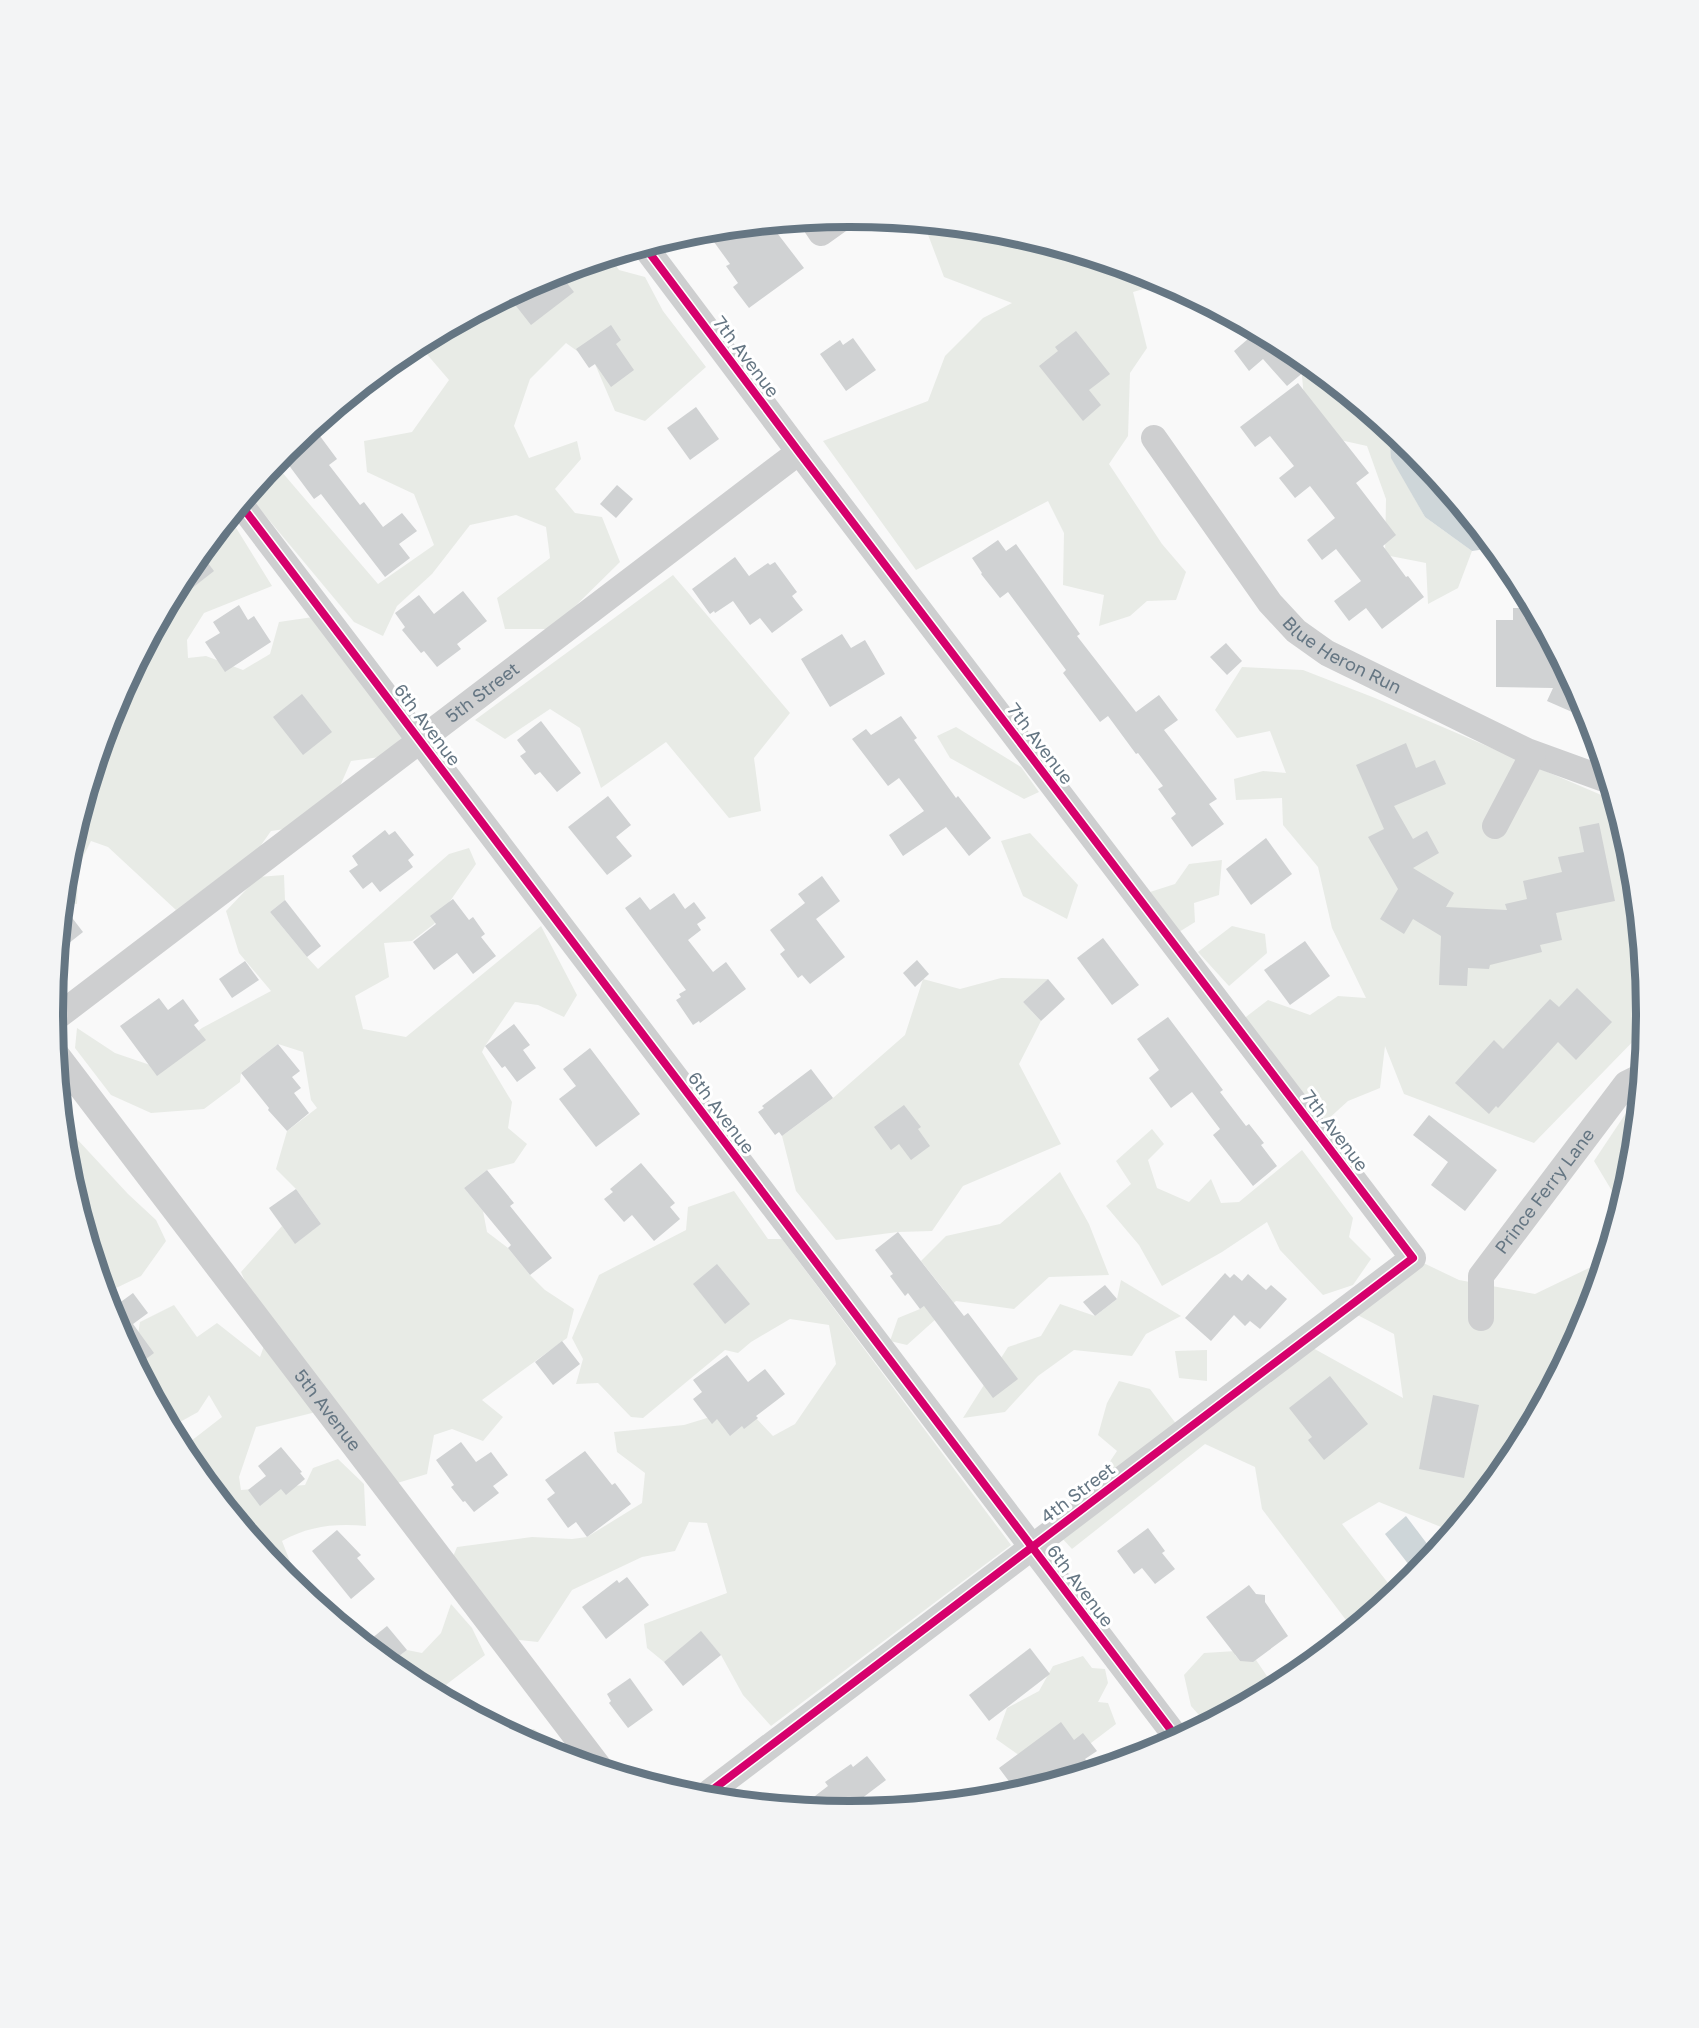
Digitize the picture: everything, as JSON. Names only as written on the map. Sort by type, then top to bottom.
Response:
[{"type":"street","name":"7th Avenue","points":[[650,253],[1413,1258]]},
{"type":"street","name":"Blue Heron Run","points":[[1154,438],[1270,603],[1296,631],[1327,653],[1346,663],[1533,754],[1599,777]]},
{"type":"street","name":"5th Street","points":[[63,1012],[799,452]]},
{"type":"street","name":"6th Avenue","points":[[245,511],[1172,1731]]},
{"type":"street","points":[[1495,826],[1533,754]]},
{"type":"street","name":"5th Avenue","points":[[65,1066],[591,1757]]},
{"type":"street","name":"Prince Ferry Lane","points":[[1481,1318],[1481,1276],[1626,1084],[1632,1081]]},
{"type":"street","name":"4th Street","points":[[714,1788],[1413,1258]]},
{"type":"shaded area","points":[[927,232],[1003,243],[1053,254],[1150,287],[1133,292],[1147,348],[1130,373],[1128,436],[1109,464],[1162,544],[1186,572],[1176,600],[1147,601],[1130,616],[1099,626],[1104,595],[1063,585],[1064,533],[1048,501],[916,570],[823,441],[928,401],[945,356],[983,318],[1012,303],[944,277]]},
{"type":"shaded area","points":[[615,264],[619,270],[645,277],[663,311],[706,367],[645,421],[615,411],[595,364],[566,343],[530,379],[514,426],[529,458],[577,441],[581,459],[555,489],[575,513],[602,517],[620,562],[552,629],[505,629],[497,598],[550,558],[546,527],[516,515],[470,525],[432,574],[397,606],[383,636],[354,622],[253,501],[281,471],[378,584],[434,545],[414,494],[367,472],[364,441],[412,432],[449,380],[425,352],[502,309],[549,287]]},
{"type":"shaded area","points":[[1301,371],[1328,390],[1390,444],[1392,458],[1425,517],[1472,551],[1458,588],[1428,604],[1426,563],[1385,555],[1386,499],[1367,446],[1340,440],[1306,418]]},
{"type":"shaded area","points":[[1390,443],[1441,495],[1483,549],[1472,551],[1425,517],[1391,458]]},
{"type":"shaded area","points":[[234,525],[272,586],[204,613],[187,640],[188,658],[206,656],[243,670],[270,654],[279,622],[313,617],[404,736],[380,757],[351,761],[337,793],[292,828],[271,831],[259,848],[176,910],[108,847],[91,841],[78,867],[77,904],[71,903],[78,861],[90,810],[123,713],[168,621],[196,577]]},
{"type":"shaded area","points":[[673,575],[790,713],[754,758],[761,811],[729,818],[666,742],[601,788],[580,728],[550,709],[505,739],[475,720]]},
{"type":"shaded area","points":[[1242,667],[1303,670],[1375,698],[1605,797],[1621,861],[1629,911],[1634,963],[1635,1039],[1534,1143],[1404,1094],[1385,1046],[1380,1088],[1348,1101],[1326,1121],[1242,1020],[1268,1000],[1310,1015],[1338,996],[1366,998],[1332,928],[1318,867],[1283,825],[1282,798],[1236,800],[1234,779],[1263,771],[1286,773],[1270,731],[1237,738],[1215,710]]},
{"type":"shaded area","points":[[956,727],[1021,767],[1039,792],[1024,799],[950,758],[937,736]]},
{"type":"shaded area","points":[[1030,833],[1078,885],[1067,919],[1023,896],[1001,841]]},
{"type":"shaded area","points":[[469,848],[476,864],[434,924],[412,941],[384,943],[389,977],[355,996],[363,1029],[406,1037],[541,926],[577,995],[564,1017],[538,1005],[515,1002],[485,1046],[482,1052],[512,1102],[508,1128],[527,1144],[514,1163],[487,1170],[464,1188],[483,1211],[487,1232],[508,1248],[545,1290],[574,1309],[567,1338],[482,1400],[503,1417],[483,1441],[452,1429],[434,1435],[427,1474],[394,1484],[316,1412],[256,1427],[239,1477],[241,1490],[305,1485],[313,1468],[338,1459],[364,1484],[366,1526],[322,1527],[302,1532],[282,1541],[293,1570],[258,1533],[190,1442],[222,1417],[209,1395],[198,1412],[178,1423],[136,1345],[140,1322],[174,1305],[197,1337],[217,1323],[260,1357],[272,1324],[254,1302],[241,1272],[282,1226],[295,1243],[321,1224],[296,1189],[276,1169],[287,1131],[317,1108],[311,1100],[303,1052],[278,1044],[241,1073],[240,1082],[204,1109],[151,1113],[111,1095],[75,1048],[77,1028],[115,1053],[153,1066],[202,1028],[271,991],[239,953],[226,911],[258,877],[284,875],[285,900],[270,912],[318,969],[449,854]]},
{"type":"shaded area","points":[[1222,860],[1219,895],[1194,903],[1195,922],[1179,932],[1150,892],[1175,884],[1189,864]]},
{"type":"shaded area","points":[[1232,926],[1265,934],[1267,953],[1229,986],[1198,952]]},
{"type":"shaded area","points":[[1001,978],[1048,979],[1023,1002],[1041,1021],[1019,1064],[1061,1144],[963,1186],[932,1231],[898,1232],[836,1240],[796,1191],[782,1136],[833,1098],[905,1035],[923,979],[960,989]]},
{"type":"shaded area","points":[[1630,1111],[1615,1193],[1594,1161]]},
{"type":"shaded area","points":[[72,1128],[76,1138],[128,1194],[156,1220],[166,1241],[141,1276],[114,1289],[119,1303],[105,1267],[90,1218]]},
{"type":"shaded area","points":[[1152,1129],[1164,1144],[1148,1160],[1157,1188],[1189,1202],[1211,1179],[1221,1203],[1239,1202],[1302,1150],[1353,1218],[1349,1237],[1371,1259],[1353,1285],[1323,1295],[1280,1250],[1267,1222],[1222,1252],[1162,1286],[1139,1245],[1106,1206],[1131,1184],[1116,1161]]},
{"type":"shaded area","points":[[1060,1172],[1089,1224],[1109,1275],[1049,1277],[1014,1309],[956,1301],[907,1345],[890,1341],[898,1318],[920,1309],[944,1290],[921,1261],[946,1236],[1000,1224]]},
{"type":"shaded area","points":[[734,1191],[768,1239],[782,1239],[1011,1545],[771,1726],[743,1695],[721,1655],[701,1632],[664,1662],[647,1648],[644,1624],[727,1593],[707,1523],[689,1522],[675,1551],[642,1557],[572,1590],[538,1642],[510,1639],[452,1559],[457,1547],[532,1537],[572,1539],[587,1537],[642,1503],[645,1473],[617,1452],[614,1432],[684,1425],[707,1418],[754,1416],[773,1436],[795,1424],[836,1364],[829,1325],[790,1319],[751,1342],[738,1353],[725,1350],[643,1418],[631,1417],[598,1383],[576,1384],[583,1359],[572,1338],[599,1275],[686,1230],[688,1207]]},
{"type":"shaded area","points":[[1413,1258],[1459,1280],[1535,1294],[1591,1267],[1594,1268],[1555,1362],[1531,1407],[1503,1451],[1445,1528],[1379,1502],[1342,1524],[1390,1585],[1347,1622],[1262,1509],[1255,1467],[1205,1444],[1072,1549],[1060,1536],[1117,1451],[1098,1435],[1107,1403],[1119,1381],[1150,1389],[1177,1425],[1302,1342],[1403,1398],[1394,1334],[1346,1309]]},
{"type":"shaded area","points":[[1121,1280],[1181,1316],[1146,1334],[1132,1356],[1074,1350],[1038,1376],[1005,1412],[963,1418],[1008,1347],[1041,1336],[1060,1304],[1095,1316],[1117,1299]]},
{"type":"shaded area","points":[[1207,1350],[1207,1381],[1179,1378],[1175,1351]]},
{"type":"shaded area","points":[[1406,1516],[1429,1546],[1410,1566],[1385,1534]]},
{"type":"shaded area","points":[[451,1604],[472,1628],[485,1655],[444,1688],[398,1657],[407,1650],[422,1653],[441,1633]]},
{"type":"shaded area","points":[[1236,1651],[1235,1655],[1240,1661],[1247,1661],[1254,1657],[1269,1679],[1201,1717],[1191,1706],[1184,1675],[1204,1653]]},
{"type":"shaded area","points":[[1083,1656],[1092,1668],[1105,1669],[1108,1683],[1098,1702],[1108,1703],[1116,1724],[1091,1743],[1061,1747],[1030,1763],[996,1739],[1007,1708],[1039,1691],[1053,1666]]},
{"type":"shaded area","points":[[534,1729],[546,1740],[525,1730]]},
{"type":"building","points":[[776,231],[804,268],[749,308],[733,287],[738,283],[726,266],[730,264],[713,240]]},
{"type":"building","points":[[565,281],[574,292],[531,325],[514,303]]},
{"type":"building","points":[[611,325],[621,340],[616,344],[634,370],[611,387],[595,364],[589,368],[576,349]]},
{"type":"building","points":[[1076,331],[1110,374],[1089,390],[1101,405],[1083,421],[1039,366],[1058,351],[1055,347]]},
{"type":"building","points":[[1250,337],[1303,372],[1287,386],[1263,359],[1249,371],[1234,351]]},
{"type":"building","points":[[853,338],[876,370],[846,391],[820,354],[840,340],[843,345]]},
{"type":"building","points":[[1298,383],[1369,473],[1356,483],[1396,535],[1383,546],[1424,597],[1382,629],[1366,608],[1349,621],[1334,601],[1361,581],[1336,549],[1322,560],[1307,540],[1335,518],[1310,486],[1295,498],[1279,478],[1294,466],[1270,436],[1255,447],[1240,427]]},
{"type":"building","points":[[696,407],[719,439],[690,460],[667,428]]},
{"type":"building","points":[[319,434],[337,459],[329,465],[360,505],[364,502],[383,527],[402,513],[417,531],[399,544],[410,558],[385,577],[321,494],[314,499],[288,464]]},
{"type":"building","points":[[617,485],[633,499],[616,518],[600,504]]},
{"type":"building","points":[[998,540],[1006,551],[1016,544],[1080,634],[1077,636],[1136,712],[1159,695],[1178,720],[1164,730],[1217,799],[1209,804],[1224,824],[1192,847],[1171,818],[1176,814],[1158,789],[1163,786],[1138,753],[1136,754],[1108,716],[1100,722],[1063,673],[1066,670],[1008,592],[1000,598],[981,574],[972,558]]},
{"type":"building","points":[[735,557],[749,576],[768,563],[770,565],[775,562],[797,592],[792,596],[803,610],[772,633],[760,618],[750,625],[733,601],[710,614],[692,589]]},
{"type":"building","points":[[207,562],[214,571],[186,593]]},
{"type":"building","points":[[463,591],[487,621],[457,644],[461,649],[437,667],[424,651],[421,653],[402,630],[405,627],[395,613],[419,595],[434,614]]},
{"type":"building","points":[[239,605],[248,620],[254,616],[271,642],[225,672],[205,642],[220,633],[213,622]]},
{"type":"building","points":[[1513,608],[1523,608],[1555,666],[1574,708],[1572,712],[1547,701],[1553,688],[1496,687],[1496,620],[1513,620]]},
{"type":"building","points":[[842,634],[851,648],[865,640],[885,674],[830,707],[801,659]]},
{"type":"building","points":[[1226,643],[1242,661],[1227,675],[1210,657]]},
{"type":"building","points":[[302,694],[332,732],[303,755],[273,717]]},
{"type":"building","points":[[901,716],[917,738],[914,740],[956,798],[958,796],[991,838],[969,856],[946,827],[903,856],[889,835],[924,811],[899,778],[888,786],[852,739],[866,729],[871,735]]},
{"type":"building","points":[[541,721],[581,773],[557,792],[540,772],[535,775],[520,756],[526,752],[517,740]]},
{"type":"building","points":[[1406,743],[1416,768],[1435,760],[1446,784],[1394,806],[1413,839],[1427,831],[1439,853],[1413,868],[1454,893],[1446,907],[1507,910],[1505,904],[1527,899],[1523,881],[1562,872],[1558,857],[1584,852],[1579,827],[1599,823],[1615,901],[1556,913],[1562,940],[1540,945],[1542,952],[1490,965],[1489,969],[1468,968],[1467,986],[1439,985],[1441,936],[1413,919],[1404,934],[1380,919],[1398,889],[1368,837],[1384,829],[1356,765]]},
{"type":"building","points":[[608,796],[631,825],[616,837],[632,856],[607,875],[568,827]]},
{"type":"building","points":[[385,830],[389,835],[395,831],[414,855],[408,860],[413,867],[380,892],[372,882],[363,889],[349,871],[358,865],[352,856]]},
{"type":"building","points":[[1266,838],[1292,874],[1251,905],[1226,869]]},
{"type":"building","points":[[822,876],[840,901],[816,919],[845,957],[810,984],[802,975],[798,978],[780,954],[785,950],[770,930],[805,903],[798,894]]},
{"type":"building","points":[[674,893],[685,909],[694,902],[706,918],[697,924],[701,930],[688,940],[713,972],[726,962],[746,989],[700,1023],[699,1021],[693,1025],[676,1000],[681,997],[679,994],[686,990],[625,908],[640,897],[650,910]]},
{"type":"building","points":[[453,899],[469,920],[473,917],[485,934],[481,937],[496,956],[473,974],[457,953],[434,970],[413,942],[436,924],[430,916]]},
{"type":"building","points":[[285,900],[321,946],[307,957],[270,912]]},
{"type":"building","points":[[70,915],[83,932],[67,945]]},
{"type":"building","points":[[1103,938],[1139,985],[1112,1005],[1077,958]]},
{"type":"building","points":[[1305,941],[1330,976],[1290,1005],[1264,970]]},
{"type":"building","points":[[917,960],[929,974],[915,987],[903,973]]},
{"type":"building","points":[[245,961],[259,980],[232,998],[219,979]]},
{"type":"building","points":[[1048,979],[1065,999],[1041,1021],[1023,1002]]},
{"type":"building","points":[[1577,988],[1612,1022],[1576,1060],[1558,1042],[1498,1108],[1496,1106],[1489,1114],[1455,1083],[1494,1040],[1503,1049],[1550,999],[1559,1007]]},
{"type":"building","points":[[159,998],[168,1010],[183,999],[199,1021],[194,1025],[206,1040],[157,1076],[120,1026]]},
{"type":"building","points":[[1168,1017],[1223,1090],[1220,1092],[1246,1126],[1249,1124],[1264,1143],[1261,1145],[1277,1166],[1253,1186],[1213,1135],[1220,1129],[1192,1092],[1171,1108],[1149,1078],[1159,1070],[1137,1039]]},
{"type":"building","points":[[514,1024],[530,1045],[523,1050],[536,1068],[517,1082],[505,1066],[502,1068],[485,1046]]},
{"type":"building","points":[[278,1044],[300,1071],[292,1077],[301,1088],[294,1093],[309,1113],[287,1131],[268,1110],[269,1108],[241,1073]]},
{"type":"building","points":[[590,1048],[640,1114],[596,1147],[559,1099],[576,1086],[563,1069]]},
{"type":"building","points":[[811,1069],[833,1098],[782,1136],[779,1132],[775,1135],[758,1112],[764,1108],[762,1106]]},
{"type":"building","points":[[904,1105],[921,1127],[918,1129],[930,1146],[911,1160],[899,1144],[891,1150],[874,1127]]},
{"type":"building","points":[[1429,1115],[1497,1170],[1465,1211],[1431,1185],[1448,1162],[1413,1135]]},
{"type":"building","points":[[641,1163],[675,1203],[670,1207],[680,1219],[654,1241],[632,1215],[624,1222],[604,1199],[613,1192],[610,1189]]},
{"type":"building","points":[[487,1170],[514,1203],[510,1206],[552,1258],[530,1275],[508,1248],[511,1245],[464,1188]]},
{"type":"building","points":[[296,1189],[321,1224],[295,1244],[269,1208]]},
{"type":"building","points":[[898,1232],[964,1316],[968,1313],[1018,1379],[993,1398],[924,1306],[920,1309],[908,1293],[905,1296],[890,1276],[893,1274],[875,1250]]},
{"type":"building","points":[[717,1264],[750,1304],[725,1324],[693,1284]]},
{"type":"building","points":[[1225,1273],[1230,1278],[1234,1274],[1242,1281],[1248,1274],[1266,1290],[1271,1285],[1287,1299],[1260,1329],[1250,1321],[1245,1326],[1234,1315],[1211,1341],[1185,1318]]},
{"type":"building","points":[[1105,1285],[1117,1299],[1095,1316],[1083,1302]]},
{"type":"building","points":[[133,1293],[148,1313],[133,1324],[154,1353],[143,1361],[123,1315],[119,1303]]},
{"type":"building","points":[[562,1341],[580,1364],[553,1385],[535,1362]]},
{"type":"building","points":[[727,1355],[748,1382],[765,1369],[785,1394],[756,1416],[758,1418],[744,1429],[742,1426],[730,1436],[717,1419],[712,1424],[693,1399],[702,1392],[693,1380]]},
{"type":"building","points":[[1330,1376],[1368,1424],[1324,1460],[1308,1440],[1312,1437],[1289,1408]]},
{"type":"building","points":[[1433,1395],[1479,1405],[1464,1478],[1419,1469]]},
{"type":"building","points":[[461,1442],[476,1462],[491,1452],[508,1475],[493,1486],[499,1493],[474,1512],[451,1487],[454,1485],[436,1460]]},
{"type":"building","points":[[281,1447],[305,1479],[286,1495],[281,1489],[260,1506],[248,1490],[266,1476],[258,1466]]},
{"type":"building","points":[[585,1451],[612,1485],[615,1483],[631,1504],[587,1537],[576,1522],[568,1528],[547,1499],[555,1493],[545,1480]]},
{"type":"building","points":[[1148,1528],[1165,1551],[1162,1553],[1175,1569],[1155,1584],[1142,1568],[1134,1574],[1117,1551]]},
{"type":"building","points":[[337,1530],[361,1555],[357,1558],[375,1579],[351,1599],[312,1551]]},
{"type":"building","points":[[627,1577],[649,1605],[606,1639],[582,1607],[617,1580],[619,1583]]},
{"type":"building","points":[[1249,1585],[1256,1594],[1265,1595],[1265,1602],[1288,1636],[1253,1662],[1240,1661],[1206,1617]]},
{"type":"building","points":[[387,1626],[407,1650],[398,1657],[372,1638]]},
{"type":"building","points":[[701,1631],[721,1655],[683,1686],[664,1662]]},
{"type":"building","points":[[1030,1648],[1050,1674],[989,1721],[969,1695]]},
{"type":"building","points":[[630,1678],[653,1710],[628,1728],[609,1703],[611,1701],[607,1694]]},
{"type":"building","points":[[1061,1722],[1074,1740],[1083,1733],[1097,1751],[1085,1759],[1088,1763],[1011,1783],[999,1768]]},
{"type":"building","points":[[867,1756],[886,1780],[859,1801],[810,1799],[828,1786],[825,1782],[851,1764],[853,1767]]},
{"type":"cycle path","points":[[650,253],[1413,1258],[715,1788]]},
{"type":"cycle path","points":[[245,511],[1172,1731]]}]
